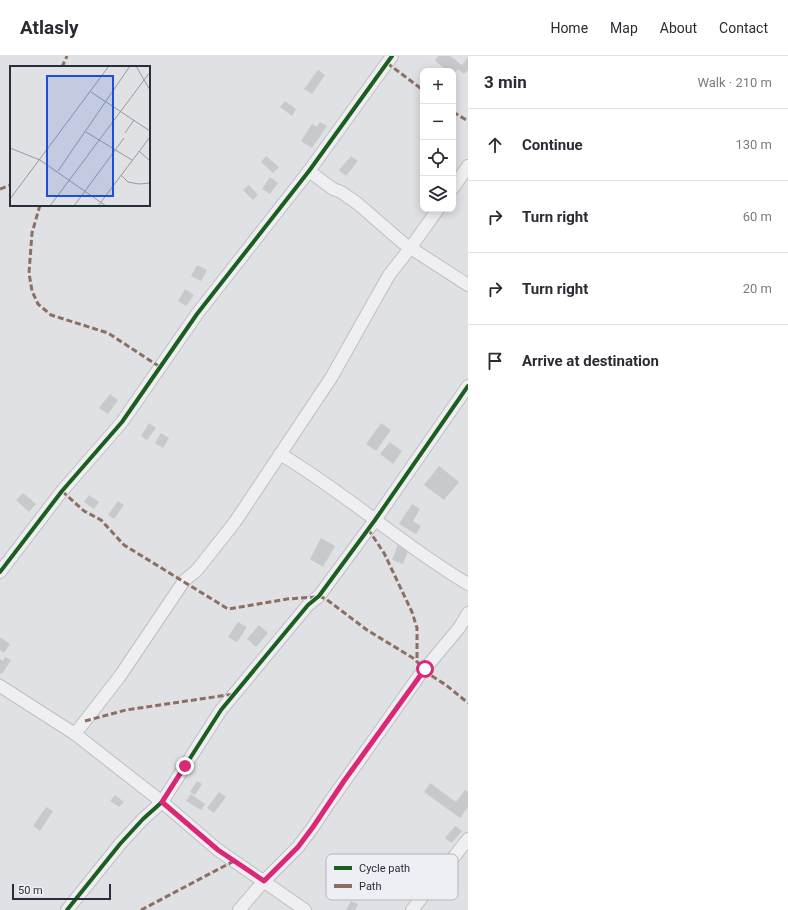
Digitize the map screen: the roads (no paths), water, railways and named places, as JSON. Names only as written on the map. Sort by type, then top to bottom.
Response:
[{"type":"street","points":[[0,572],[62,491],[122,422],[197,314],[309,171],[392,56]]},
{"type":"street","points":[[456,184],[468,166]]},
{"type":"street","points":[[309,171],[333,189],[341,192],[357,203],[403,243],[468,285]]},
{"type":"street","points":[[74,734],[120,676],[184,581],[197,570],[235,522],[331,378],[389,274],[411,247],[436,212]]},
{"type":"street","points":[[67,910],[120,844],[143,819],[162,802],[221,710],[308,605],[319,596],[375,520],[468,386]]},
{"type":"street","points":[[280,454],[318,478],[411,547],[468,584]]},
{"type":"street","points":[[239,910],[264,881],[298,847],[419,676],[459,628],[468,613]]},
{"type":"street","points":[[0,686],[74,734],[162,802],[218,850],[305,910]]},
{"type":"street","points":[[456,854],[468,839]]},
{"type":"street","points":[[412,910],[420,900]]}]
